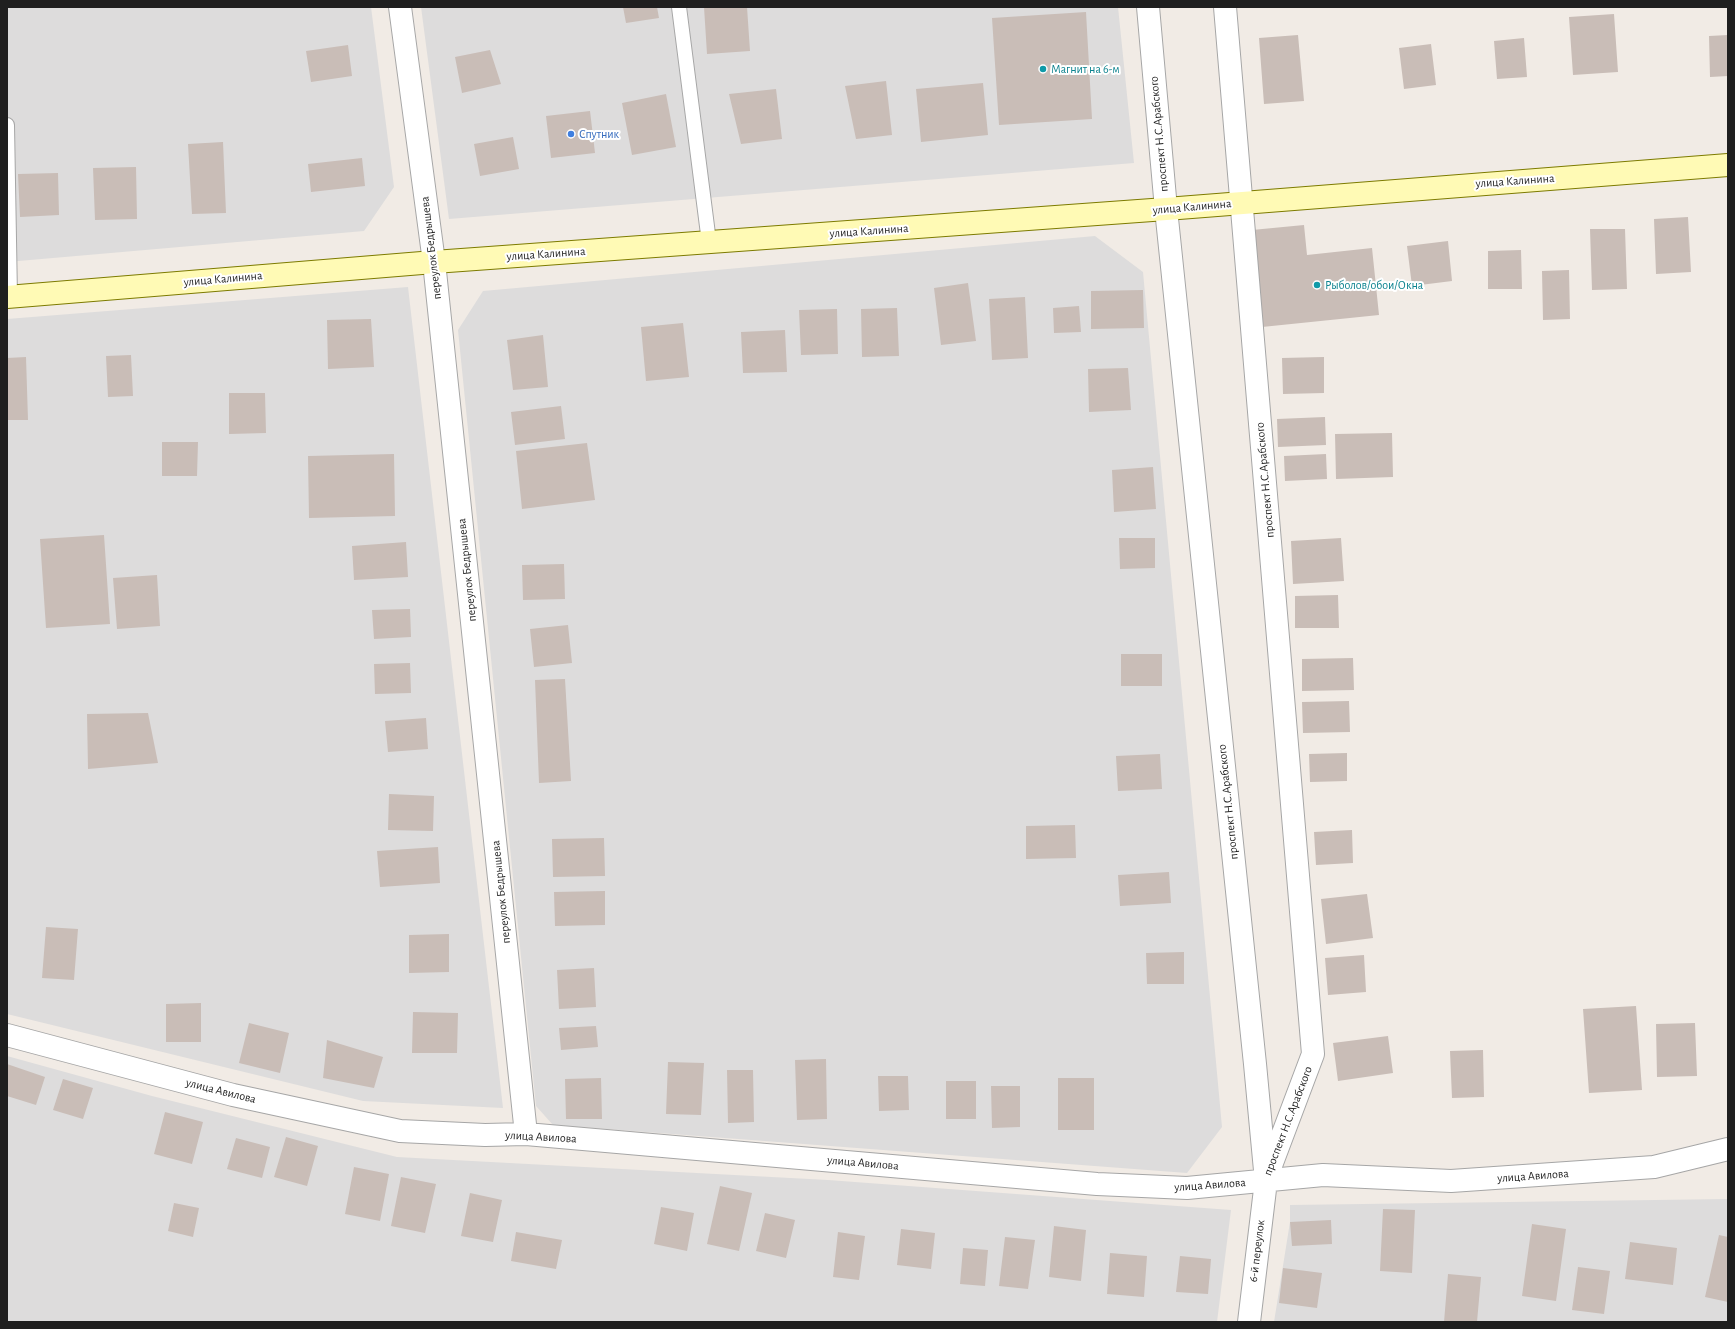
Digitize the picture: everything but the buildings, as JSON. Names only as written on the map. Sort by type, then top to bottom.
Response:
[{"type":"main road","name":"улица Калинина","points":[[8,297],[434,262],[1166,209],[1728,165]]},
{"type":"street","name":"переулок Бедрышева","points":[[400,7],[434,262],[526,1134]]},
{"type":"street","name":"проспект Н.С.Арабского","points":[[1148,7],[1166,209],[1266,1181]]},
{"type":"street","name":"проспект Н.С.Арабского","points":[[1225,7],[1314,1054],[1266,1181]]},
{"type":"street","name":"улица Авилова","points":[[7,1035],[233,1095],[400,1131],[485,1135],[526,1134],[1097,1184],[1187,1188],[1323,1174],[1451,1182],[1654,1167],[1728,1149]]},
{"type":"street","name":"6-й переулок","points":[[1249,1322],[1266,1181]]},
{"type":"lane","points":[[679,7],[709,242]]},
{"type":"lane","name":"улица Калинина","points":[[7,125],[8,297]]},
{"type":"shaded area","points":[[7,7],[371,7],[394,187],[364,231],[7,262]]},
{"type":"shaded area","points":[[421,7],[1118,7],[1134,163],[449,219]]},
{"type":"shaded area","points":[[1095,236],[1143,272],[1222,1127],[1187,1173],[553,1125],[536,1106],[458,330],[483,291]]},
{"type":"shaded area","points":[[408,287],[503,1108],[363,1101],[7,1014],[7,319]]},
{"type":"shaded area","points":[[7,1056],[152,1096],[397,1157],[828,1180],[1231,1210],[1217,1322],[7,1322]]},
{"type":"shaded area","points":[[1728,1199],[1728,1322],[1274,1322],[1290,1222],[1290,1205]]},
{"type":"place","name":"Магнит на 6-м","points":[[1043,69]]},
{"type":"place","name":"Спутник","points":[[571,134]]},
{"type":"place","name":"Рыболов/обои/Окна","points":[[1317,285]]}]
